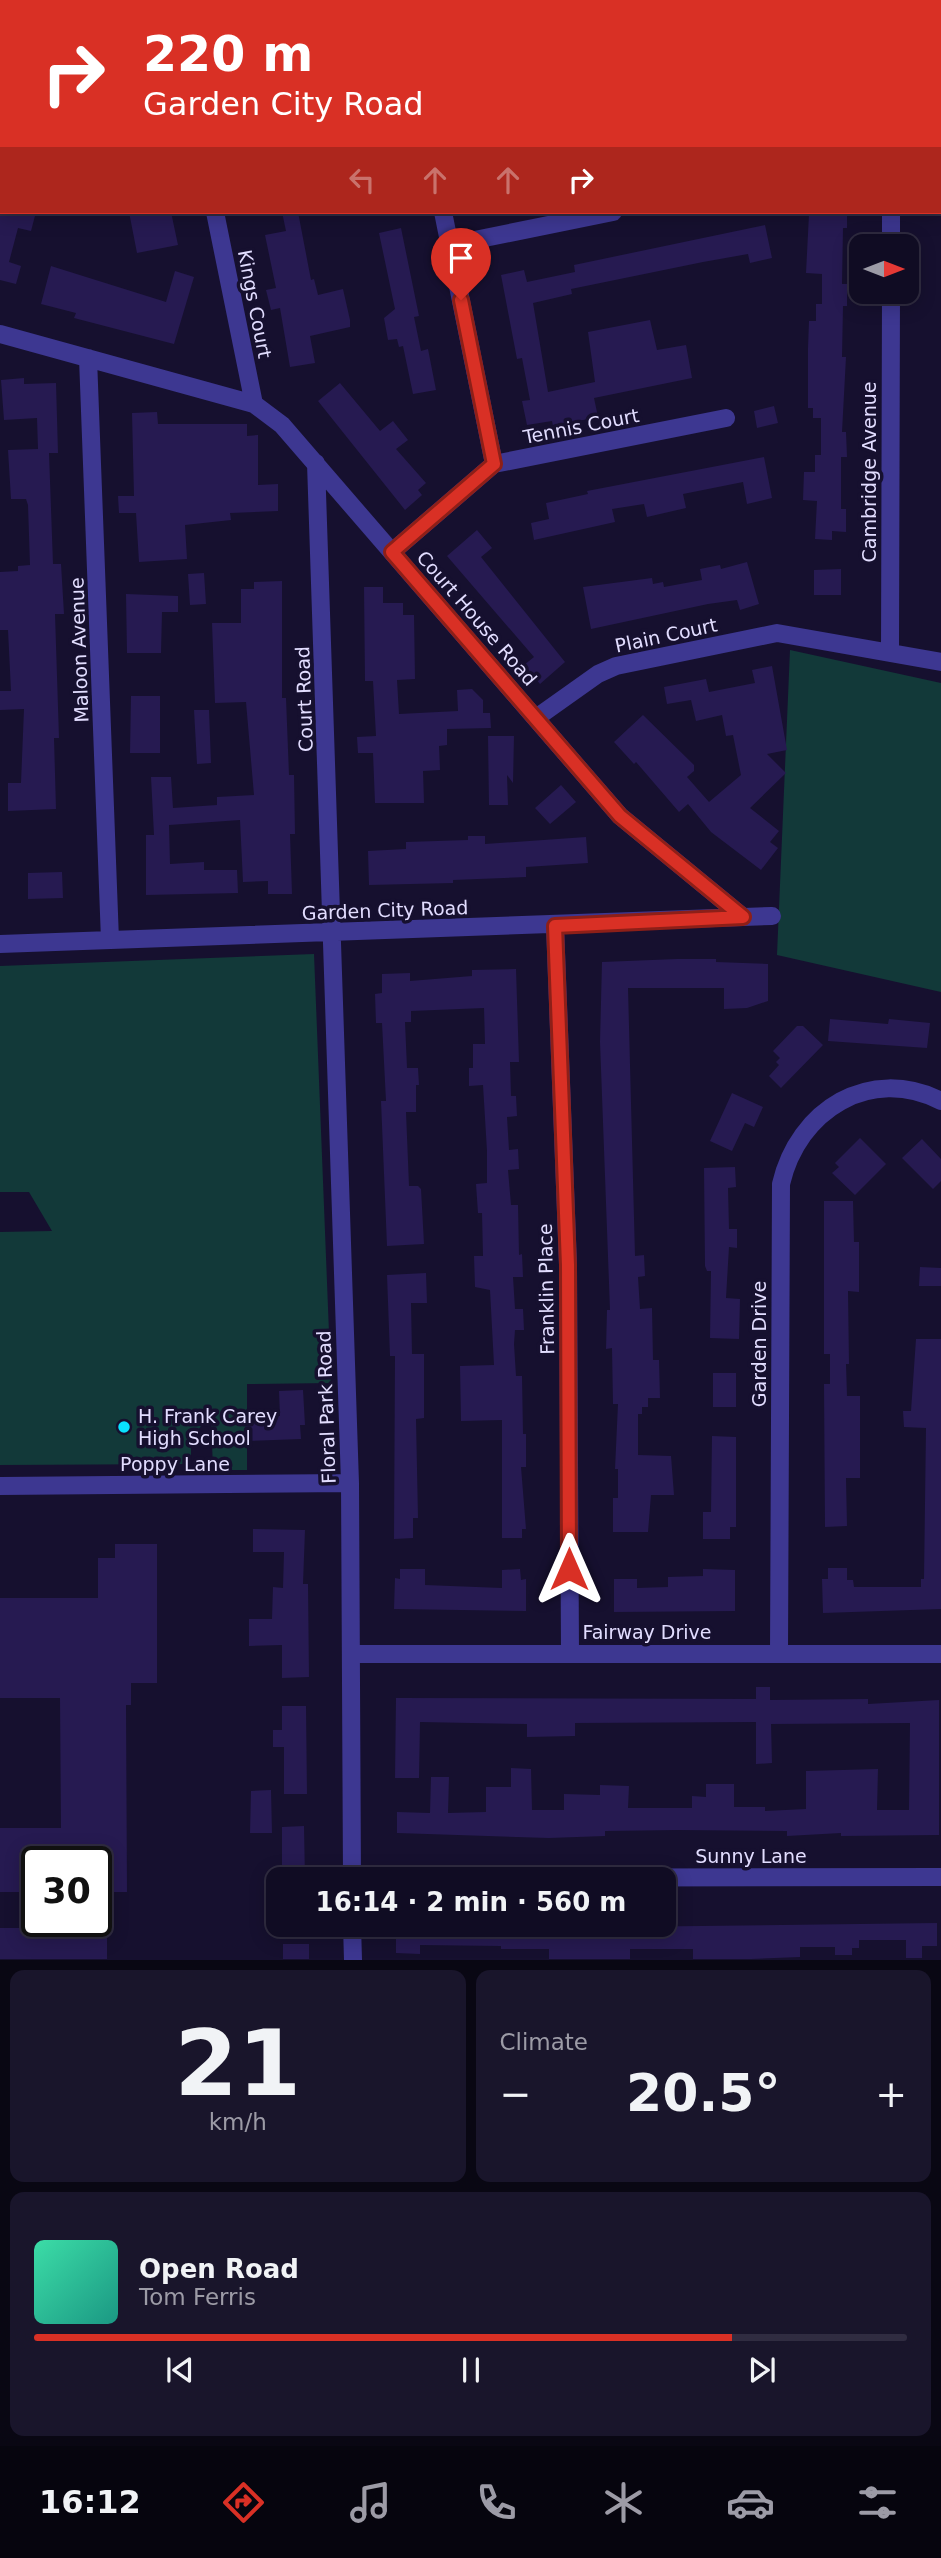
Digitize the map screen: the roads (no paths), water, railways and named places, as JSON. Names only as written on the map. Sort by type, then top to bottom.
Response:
[{"type":"street","name":"Kings Court","points":[[215,214],[254,404]]},
{"type":"street","points":[[443,214],[494,464]]},
{"type":"street","points":[[450,245],[603,214]]},
{"type":"street","points":[[891,214],[891,234]]},
{"type":"street","name":"Cambridge Avenue","points":[[890,653],[891,304]]},
{"type":"street","name":"Court House Road","points":[[0,334],[254,404],[282,425],[620,816],[743,917]]},
{"type":"street","name":"Maloon Avenue","points":[[88,358],[110,940]]},
{"type":"street","name":"Tennis Court","points":[[392,552],[494,464],[726,418]]},
{"type":"street","name":"Court Road","points":[[316,463],[333,933]]},
{"type":"street","name":"Plain Court","points":[[536,718],[598,674],[616,666],[777,633],[890,653]]},
{"type":"street","points":[[890,653],[941,662]]},
{"type":"street","name":"Garden City Road","points":[[0,944],[555,926],[772,916]]},
{"type":"street","name":"Franklin Place","points":[[555,926],[568,1265],[570,1652]]},
{"type":"street","name":"Floral Park Road","points":[[333,933],[350,1483],[352,1867]]},
{"type":"street","name":"Garden Drive","points":[[779,1654],[781,1184],[794,1145],[818,1115],[846,1097],[881,1088],[909,1090],[941,1101]]},
{"type":"street","name":"Poppy Lane","points":[[0,1486],[350,1483]]},
{"type":"street","name":"Fairway Drive","points":[[352,1654],[941,1654]]},
{"type":"street","name":"Sunny Lane","points":[[676,1878],[941,1877]]},
{"type":"street","points":[[352,1937],[353,1959]]},
{"type":"place","name":"H. Frank Carey High School","points":[[124,1427]]}]
